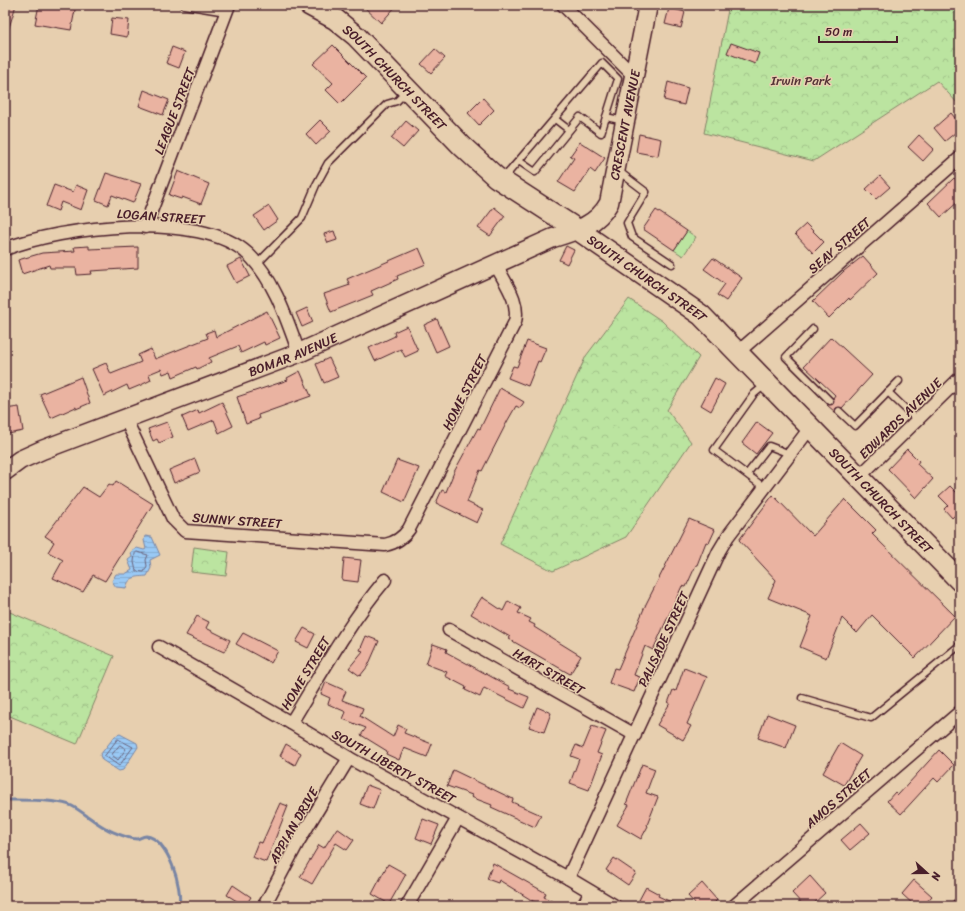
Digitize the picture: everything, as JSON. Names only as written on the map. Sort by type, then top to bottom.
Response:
[{"type":"main road","name":"SOUTH CHURCH STREET","points":[[309,5],[336,19],[356,36],[462,146],[502,181],[578,230],[701,315],[766,384],[960,580]]},
{"type":"street","points":[[563,5],[633,76]]},
{"type":"street","name":"CRESCENT AVENUE","points":[[578,230],[603,214],[609,203],[648,5]]},
{"type":"street","name":"LEAGUE STREET","points":[[145,227],[228,9]]},
{"type":"street","name":"SEAY STREET","points":[[737,353],[960,158]]},
{"type":"street","name":"LOGAN STREET","points":[[5,249],[46,236],[91,228],[145,227],[185,230],[211,234],[235,245],[257,264],[274,295],[299,353]]},
{"type":"street","name":"BOMAR AVENUE","points":[[5,471],[20,460],[42,450],[299,353],[496,266],[553,238],[578,230]]},
{"type":"street","name":"HOME STREET","points":[[409,529],[515,322],[517,311],[514,299],[496,266]]},
{"type":"street","name":"EDWARDS AVENUE","points":[[859,477],[960,378]]},
{"type":"street","name":"SUNNY STREET","points":[[125,418],[173,520],[184,531],[385,545],[400,540],[409,529]]},
{"type":"street","name":"PALISADE STREET","points":[[568,878],[719,551],[728,536],[810,428]]},
{"type":"street","name":"HOME STREET","points":[[291,722],[343,636],[365,604],[385,580]]},
{"type":"street","name":"HART STREET","points":[[449,630],[635,735]]},
{"type":"street","name":"SOUTH LIBERTY STREET","points":[[159,647],[291,722],[349,758],[568,878],[616,906]]},
{"type":"street","name":"AMOS STREET","points":[[734,906],[960,712]]},
{"type":"street","name":"APPIAN DRIVE","points":[[264,906],[298,842],[349,758]]},
{"type":"street","points":[[407,906],[458,818]]},
{"type":"street","points":[[583,906],[591,892]]},
{"type":"lane","points":[[184,5],[228,9]]},
{"type":"lane","points":[[502,181],[602,63],[618,79],[601,133],[580,116],[535,172],[519,161]]},
{"type":"lane","points":[[257,264],[302,218],[316,184],[328,163],[387,104],[397,101],[407,90]]},
{"type":"lane","points":[[606,117],[625,121]]},
{"type":"lane","points":[[555,119],[569,130]]},
{"type":"lane","points":[[616,169],[646,192],[627,223],[632,237],[672,264]]},
{"type":"lane","points":[[812,329],[786,357],[830,401]]},
{"type":"lane","points":[[840,411],[855,426],[899,381]]},
{"type":"lane","points":[[765,488],[714,450],[754,394],[766,384]]},
{"type":"lane","points":[[888,392],[917,420]]},
{"type":"lane","points":[[747,474],[768,446],[790,454]]},
{"type":"lane","points":[[802,698],[871,718],[960,645]]},
{"type":"green space","name":"Irwin Park","points":[[729,5],[960,5],[960,106],[937,81],[814,161],[704,133]]},
{"type":"green space","points":[[687,231],[696,237],[683,256],[674,250]]},
{"type":"green space","points":[[629,299],[662,321],[699,357],[667,410],[691,442],[626,537],[553,571],[500,544],[586,356]]},
{"type":"green space","points":[[194,547],[229,552],[226,576],[191,572]]},
{"type":"green space","points":[[5,610],[114,656],[77,744],[5,714]]},
{"type":"water","points":[[145,536],[152,537],[160,555],[150,560],[151,568],[147,576],[131,579],[126,588],[116,587],[112,581],[116,574],[125,574],[132,570],[128,560],[132,557],[131,552],[137,548],[144,550],[146,549],[144,540]]},
{"type":"water","points":[[120,734],[137,743],[138,747],[123,770],[119,771],[102,760],[100,755],[115,736]]},
{"type":"building","points":[[5,5],[16,5],[7,34],[5,34]]},
{"type":"building","points":[[39,5],[76,5],[71,30],[35,24]]},
{"type":"building","points":[[362,5],[397,5],[381,23]]},
{"type":"building","points":[[669,8],[685,12],[681,28],[665,24]]},
{"type":"building","points":[[112,18],[129,20],[127,37],[110,34]]},
{"type":"building","points":[[731,43],[759,53],[755,64],[727,53]]},
{"type":"building","points":[[333,45],[366,78],[340,104],[326,90],[333,83],[313,64]]},
{"type":"building","points":[[172,47],[185,52],[179,68],[166,63]]},
{"type":"building","points":[[435,49],[445,58],[431,73],[421,64]]},
{"type":"building","points":[[668,82],[688,88],[684,105],[664,100]]},
{"type":"building","points":[[144,90],[169,100],[163,115],[139,106]]},
{"type":"building","points":[[483,98],[494,110],[479,125],[468,113]]},
{"type":"building","points":[[951,113],[960,124],[960,129],[945,141],[934,128]]},
{"type":"building","points":[[320,120],[331,131],[316,145],[306,134]]},
{"type":"building","points":[[406,121],[418,131],[403,148],[391,138]]},
{"type":"building","points":[[639,134],[661,139],[658,156],[636,152]]},
{"type":"building","points":[[919,135],[934,149],[923,161],[908,147]]},
{"type":"building","points":[[580,142],[605,158],[595,173],[590,169],[575,192],[558,182],[574,158],[570,156]]},
{"type":"building","points":[[178,171],[209,184],[201,204],[182,197],[181,199],[169,195]]},
{"type":"building","points":[[106,173],[141,184],[133,203],[112,195],[108,205],[96,200]]},
{"type":"building","points":[[880,176],[890,187],[876,199],[866,189]]},
{"type":"building","points":[[954,178],[960,184],[960,200],[941,217],[928,203]]},
{"type":"building","points":[[54,185],[73,192],[76,185],[88,190],[81,210],[61,202],[58,211],[46,206]]},
{"type":"building","points":[[269,206],[278,220],[264,230],[254,216]]},
{"type":"building","points":[[494,207],[505,216],[490,236],[478,228]]},
{"type":"building","points":[[656,210],[687,231],[674,250],[643,229]]},
{"type":"building","points":[[806,224],[824,242],[813,253],[795,234]]},
{"type":"building","points":[[334,231],[337,240],[328,243],[324,234]]},
{"type":"building","points":[[89,246],[89,249],[138,247],[138,268],[91,271],[92,274],[77,275],[76,268],[50,268],[49,265],[22,274],[18,260],[42,253],[75,251],[74,247]]},
{"type":"building","points":[[566,246],[574,250],[567,264],[559,260]]},
{"type":"building","points":[[419,248],[426,264],[397,276],[398,279],[371,291],[373,295],[331,312],[324,294],[350,285],[347,279]]},
{"type":"building","points":[[863,256],[878,273],[850,300],[849,298],[829,318],[813,301],[844,271]]},
{"type":"building","points":[[713,258],[742,278],[726,301],[717,295],[725,284],[704,269]]},
{"type":"building","points":[[241,259],[250,276],[236,283],[227,266]]},
{"type":"building","points":[[307,308],[313,322],[302,327],[296,313]]},
{"type":"building","points":[[267,311],[280,338],[265,345],[264,342],[241,353],[238,346],[209,358],[211,362],[197,369],[196,367],[173,377],[171,371],[163,374],[161,369],[149,374],[151,380],[141,385],[129,390],[127,385],[104,396],[92,369],[106,363],[111,374],[141,362],[138,355],[151,349],[155,359],[208,338],[206,333],[214,330],[216,337]]},
{"type":"building","points":[[437,319],[449,346],[436,352],[424,325]]},
{"type":"building","points":[[407,326],[418,351],[405,357],[401,349],[375,361],[369,348],[395,336],[394,332]]},
{"type":"building","points":[[831,337],[872,375],[842,408],[836,408],[835,412],[827,405],[833,404],[833,398],[835,395],[804,366]]},
{"type":"building","points":[[527,341],[546,348],[540,362],[538,361],[528,386],[508,378],[513,366],[517,367]]},
{"type":"building","points":[[329,358],[338,377],[324,383],[316,364]]},
{"type":"building","points":[[300,371],[311,396],[258,415],[259,419],[246,424],[237,397],[288,380],[287,378]]},
{"type":"building","points":[[81,377],[90,403],[76,409],[76,407],[51,418],[40,394]]},
{"type":"building","points":[[715,378],[725,384],[711,411],[701,405]]},
{"type":"building","points":[[500,388],[524,402],[520,408],[516,406],[508,420],[482,471],[480,470],[467,502],[483,510],[477,523],[436,503],[442,490],[446,492],[454,472],[478,428],[480,429]]},
{"type":"building","points":[[222,402],[233,426],[219,433],[214,420],[188,431],[182,417],[198,410],[199,413]]},
{"type":"building","points":[[19,407],[23,431],[8,434],[5,409]]},
{"type":"building","points":[[167,422],[173,437],[159,443],[157,439],[153,441],[148,429]]},
{"type":"building","points":[[757,422],[772,433],[756,454],[742,443]]},
{"type":"building","points":[[907,449],[919,461],[917,464],[933,479],[916,498],[888,469]]},
{"type":"building","points":[[195,459],[200,472],[174,483],[169,470]]},
{"type":"building","points":[[397,460],[419,468],[404,502],[383,492]]},
{"type":"building","points":[[116,481],[153,504],[105,581],[93,575],[83,592],[53,578],[63,560],[48,552],[54,542],[45,536],[83,487],[99,497],[109,484],[113,486]]},
{"type":"building","points":[[950,486],[960,496],[960,510],[952,518],[944,509],[948,505],[939,496]]},
{"type":"building","points":[[773,495],[813,536],[845,499],[876,530],[872,534],[955,616],[915,658],[872,615],[857,633],[842,618],[826,658],[800,647],[812,616],[768,598],[776,580],[739,540]]},
{"type":"building","points":[[689,519],[715,530],[709,543],[706,542],[686,587],[682,586],[653,650],[645,646],[634,675],[640,677],[634,692],[609,683],[614,668],[618,669],[646,604]]},
{"type":"building","points":[[344,558],[361,560],[358,582],[342,580]]},
{"type":"building","points":[[482,597],[503,611],[508,601],[521,608],[518,613],[531,619],[529,622],[535,625],[534,627],[581,656],[570,674],[509,639],[510,637],[471,614]]},
{"type":"building","points":[[197,616],[209,622],[206,628],[230,640],[224,652],[186,635]]},
{"type":"building","points":[[304,628],[315,634],[308,648],[296,642]]},
{"type":"building","points":[[243,633],[278,651],[271,663],[236,644]]},
{"type":"building","points":[[366,636],[379,641],[368,666],[360,676],[349,668],[363,651],[360,650]]},
{"type":"building","points":[[433,644],[447,649],[446,652],[510,687],[509,689],[529,697],[524,708],[484,688],[480,697],[465,690],[466,687],[445,676],[447,672],[426,664]]},
{"type":"building","points":[[684,668],[707,677],[687,724],[691,726],[683,740],[657,725],[670,703],[668,703],[673,690],[676,691]]},
{"type":"building","points":[[326,682],[346,691],[342,700],[363,708],[360,716],[393,737],[398,725],[406,729],[404,733],[432,744],[427,757],[404,748],[399,760],[386,754],[387,751],[361,735],[366,728],[343,719],[346,712],[328,704],[330,698],[321,694]]},
{"type":"building","points":[[537,707],[551,713],[544,732],[529,727]]},
{"type":"building","points":[[767,714],[795,725],[786,748],[758,738]]},
{"type":"building","points":[[592,726],[606,731],[597,753],[602,755],[589,790],[570,783],[579,759],[571,756],[576,745],[583,748]]},
{"type":"building","points":[[840,743],[861,756],[844,785],[823,773]]},
{"type":"building","points":[[286,744],[301,753],[295,765],[280,756]]},
{"type":"building","points":[[939,750],[954,765],[938,782],[934,778],[901,814],[887,801],[895,792],[898,795]]},
{"type":"building","points":[[642,764],[655,769],[646,793],[658,797],[647,825],[648,826],[641,839],[617,825],[629,805],[626,804]]},
{"type":"building","points":[[453,770],[513,799],[512,802],[541,815],[535,827],[491,807],[492,805],[471,797],[472,795],[447,786]]},
{"type":"building","points":[[367,785],[380,790],[373,809],[360,804]]},
{"type":"building","points":[[280,803],[288,806],[266,862],[252,857],[258,842],[262,843]]},
{"type":"building","points":[[423,819],[439,825],[431,844],[416,838]]},
{"type":"building","points":[[861,823],[870,833],[850,850],[841,840]]},
{"type":"building","points":[[337,828],[354,840],[347,850],[336,843],[312,884],[300,877],[319,845],[324,848]]},
{"type":"building","points":[[614,858],[636,873],[628,885],[606,870]]},
{"type":"building","points":[[493,863],[546,893],[544,897],[561,906],[541,906],[499,880],[498,883],[487,879]]},
{"type":"building","points":[[388,864],[406,874],[389,904],[372,894]]},
{"type":"building","points":[[810,876],[825,893],[811,906],[804,906],[792,893]]},
{"type":"building","points":[[914,880],[932,896],[923,906],[915,906],[902,894]]},
{"type":"building","points":[[702,883],[717,900],[711,906],[697,906],[688,896]]},
{"type":"building","points":[[233,885],[251,897],[245,906],[227,895]]},
{"type":"building","points":[[646,887],[659,894],[658,896],[680,906],[646,906],[638,902]]},
{"type":"waterway","points":[[5,800],[40,800],[66,804],[72,806],[96,822],[120,835],[134,839],[146,836],[154,839],[161,845],[172,865],[179,888],[179,906]]}]
